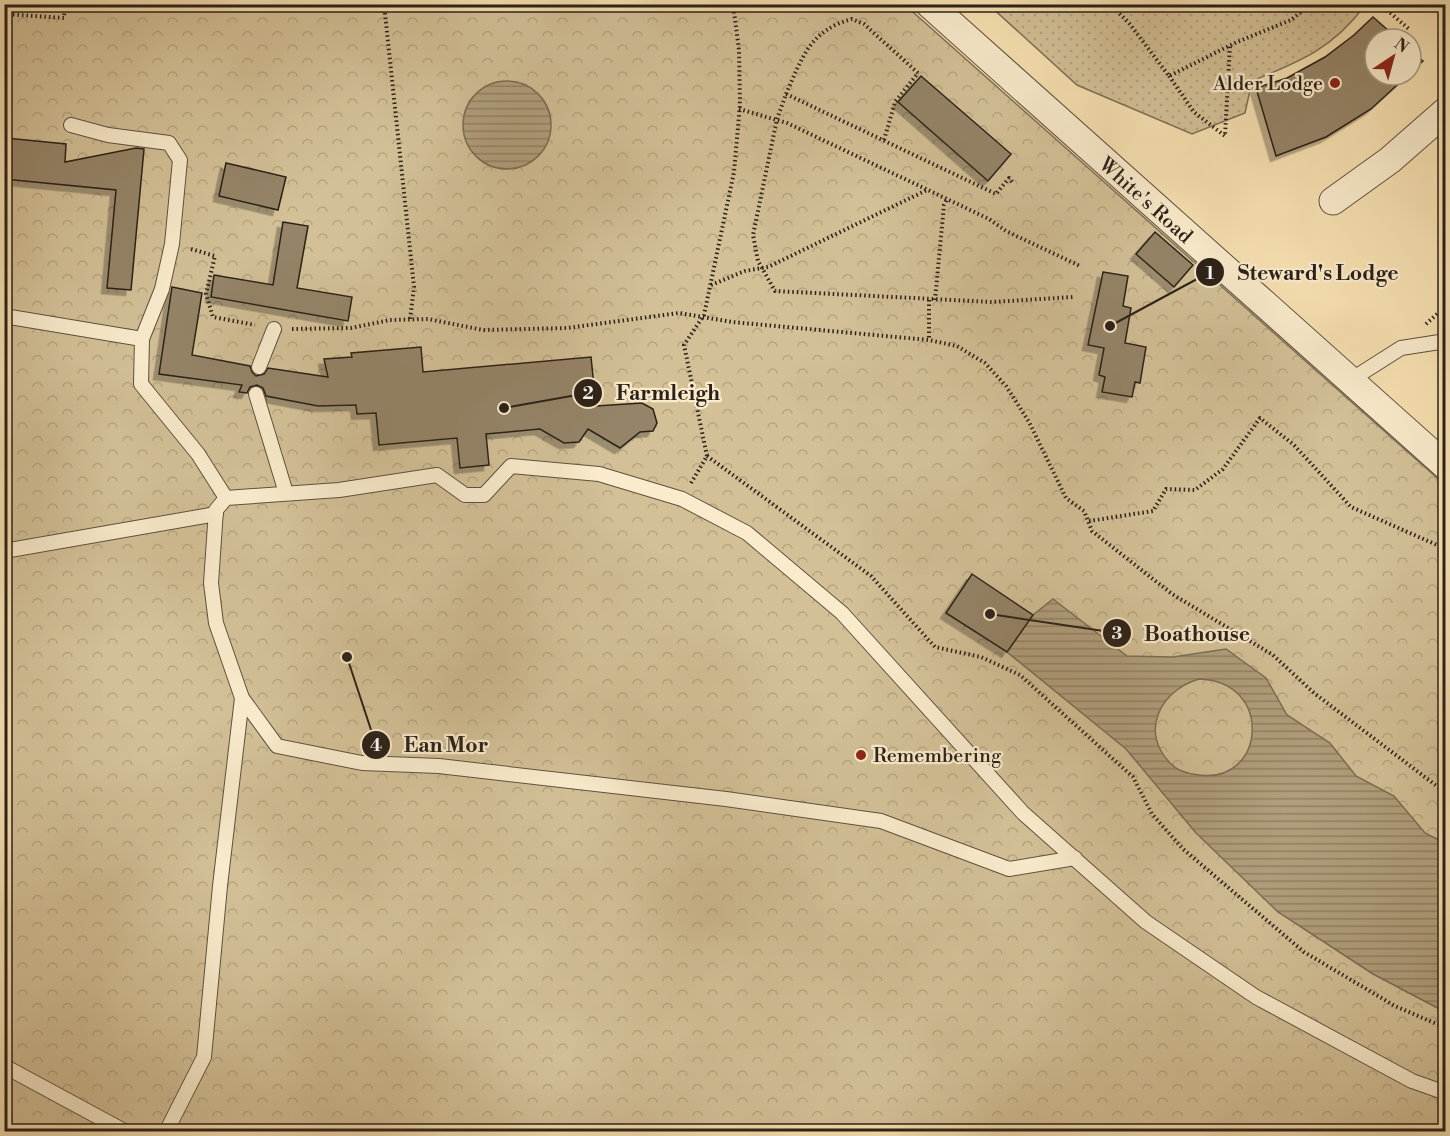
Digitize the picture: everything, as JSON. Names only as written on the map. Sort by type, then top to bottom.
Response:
[{"type":"street","name":"White's Road","points":[[929,4],[1446,466]]},
{"type":"street","points":[[1333,201],[1390,160],[1446,111]]},
{"type":"lane","points":[[71,124],[108,135],[169,143],[180,160],[172,244],[162,289],[142,339],[141,384],[198,454],[226,498]]},
{"type":"lane","points":[[4,316],[142,339]]},
{"type":"lane","points":[[259,367],[274,329]]},
{"type":"lane","points":[[1349,381],[1401,348],[1446,341]]},
{"type":"lane","points":[[256,394],[286,493]]},
{"type":"lane","points":[[1075,858],[1009,869],[880,822],[726,799],[439,766],[362,763],[277,746],[242,698],[216,623],[211,584],[216,510],[226,498],[339,490],[437,475],[465,495],[484,495],[511,466],[599,474],[682,499],[747,533],[842,613],[1023,813],[1075,858],[1146,922],[1256,997],[1412,1081],[1446,1093]]},
{"type":"lane","points":[[4,551],[216,514]]},
{"type":"lane","points":[[166,1131],[204,1057],[220,886],[242,698]]},
{"type":"lane","points":[[4,1066],[126,1131]]},
{"type":"path","points":[[4,14],[64,18],[65,4]]},
{"type":"path","points":[[319,4],[385,11]]},
{"type":"path","points":[[384,4],[414,287],[410,320]]},
{"type":"path","points":[[682,499],[707,456],[684,345],[704,315],[734,172],[739,109],[739,50],[733,4]]},
{"type":"path","points":[[1110,4],[1130,23],[1194,112],[1225,136],[1230,45]]},
{"type":"path","points":[[1168,76],[1230,45],[1291,20],[1311,4]]},
{"type":"path","points":[[1380,4],[1407,27]]},
{"type":"path","points":[[884,140],[895,102],[918,73],[864,24],[852,20],[825,29],[804,52],[777,119],[753,235],[762,268],[776,291],[992,302],[1072,297]]},
{"type":"path","points":[[786,94],[996,194],[1009,178],[1012,182]]},
{"type":"path","points":[[739,109],[777,119],[989,219],[1006,231],[1080,266]]},
{"type":"path","points":[[710,286],[745,271],[762,268],[927,190]]},
{"type":"path","points":[[935,300],[944,205],[947,199]]},
{"type":"path","points":[[172,244],[215,256],[206,294],[213,317],[274,329],[351,328],[390,320],[428,319],[483,330],[567,328],[679,313],[704,315],[732,322],[929,340],[957,346],[985,363],[1006,386],[1029,422],[1066,498],[1084,511],[1092,531],[1172,594],[1274,655],[1314,693],[1446,793]]},
{"type":"path","points":[[928,300],[929,340]]},
{"type":"path","points":[[1089,521],[1152,511],[1166,489],[1195,490],[1223,469],[1260,418],[1294,445],[1351,507],[1446,549]]},
{"type":"path","points":[[707,456],[871,576],[935,647],[981,657],[1020,675],[1133,777],[1152,814],[1183,849],[1304,951],[1395,1006],[1446,1028]]},
{"type":"path","points":[[4,1125],[16,1131]]},
{"type":"green space","points":[[5,5],[905,5],[1445,485],[1445,1131],[5,1132]]},
{"type":"green space","points":[[989,5],[1365,5],[1353,20],[1328,43],[1300,60],[1252,81],[1245,113],[1192,134],[1077,85]]},
{"type":"shaded area","points":[[507,81],[524,84],[538,94],[548,108],[551,125],[548,142],[538,156],[524,166],[507,169],[490,166],[476,156],[466,142],[463,125],[466,108],[476,94],[490,84]]},
{"type":"shaded area","points":[[1053,599],[1127,656],[1173,657],[1226,649],[1266,678],[1287,715],[1330,743],[1356,776],[1394,796],[1425,833],[1445,843],[1445,1012],[1373,974],[1278,912],[1196,833],[1126,749],[1007,652],[1033,615]],"holes":[[[1199,679],[1223,684],[1240,696],[1250,713],[1252,731],[1248,749],[1238,764],[1221,774],[1199,775],[1179,770],[1161,751],[1156,738],[1159,713],[1174,692],[1186,684]]]},
{"type":"building","name":"Alder Lodge","points":[[1373,17],[1384,27],[1363,27],[1363,87],[1395,87],[1371,109],[1326,137],[1276,156],[1256,88],[1287,78],[1325,57]]},
{"type":"building","points":[[921,76],[1011,154],[988,181],[898,102]]},
{"type":"building","points":[[6,138],[66,144],[65,162],[136,148],[144,149],[131,290],[107,288],[116,190],[4,179]]},
{"type":"building","points":[[226,163],[286,177],[278,210],[219,196]]},
{"type":"building","points":[[283,222],[308,226],[297,288],[352,297],[348,321],[211,297],[214,275],[273,285]]},
{"type":"building","points":[[1155,232],[1193,265],[1174,287],[1136,254]]},
{"type":"building","points":[[1103,272],[1128,276],[1123,306],[1131,308],[1125,343],[1146,347],[1140,383],[1135,382],[1132,397],[1102,392],[1105,377],[1099,375],[1104,348],[1088,345]]},
{"type":"building","points":[[172,287],[202,293],[192,355],[250,366],[256,376],[264,374],[268,368],[328,377],[324,359],[352,357],[351,353],[421,347],[423,372],[591,357],[596,406],[642,403],[653,409],[657,423],[653,431],[640,432],[620,448],[588,429],[579,442],[564,443],[540,429],[486,434],[489,465],[460,468],[457,438],[379,445],[376,413],[357,414],[356,405],[318,406],[266,396],[263,388],[257,385],[250,387],[247,393],[239,392],[242,385],[159,374]]},
{"type":"building","points":[[972,574],[1033,615],[1007,652],[946,613]]},
{"type":"place","name":"Alder Lodge","points":[[1335,83]]},
{"type":"place","name":"Steward's Lodge","points":[[1110,326]]},
{"type":"place","name":"Farmleigh","points":[[504,408]]},
{"type":"place","name":"Boathouse","points":[[990,614]]},
{"type":"place","name":"Ean Mor","points":[[347,657]]},
{"type":"place","name":"Remembering","points":[[861,755]]}]
